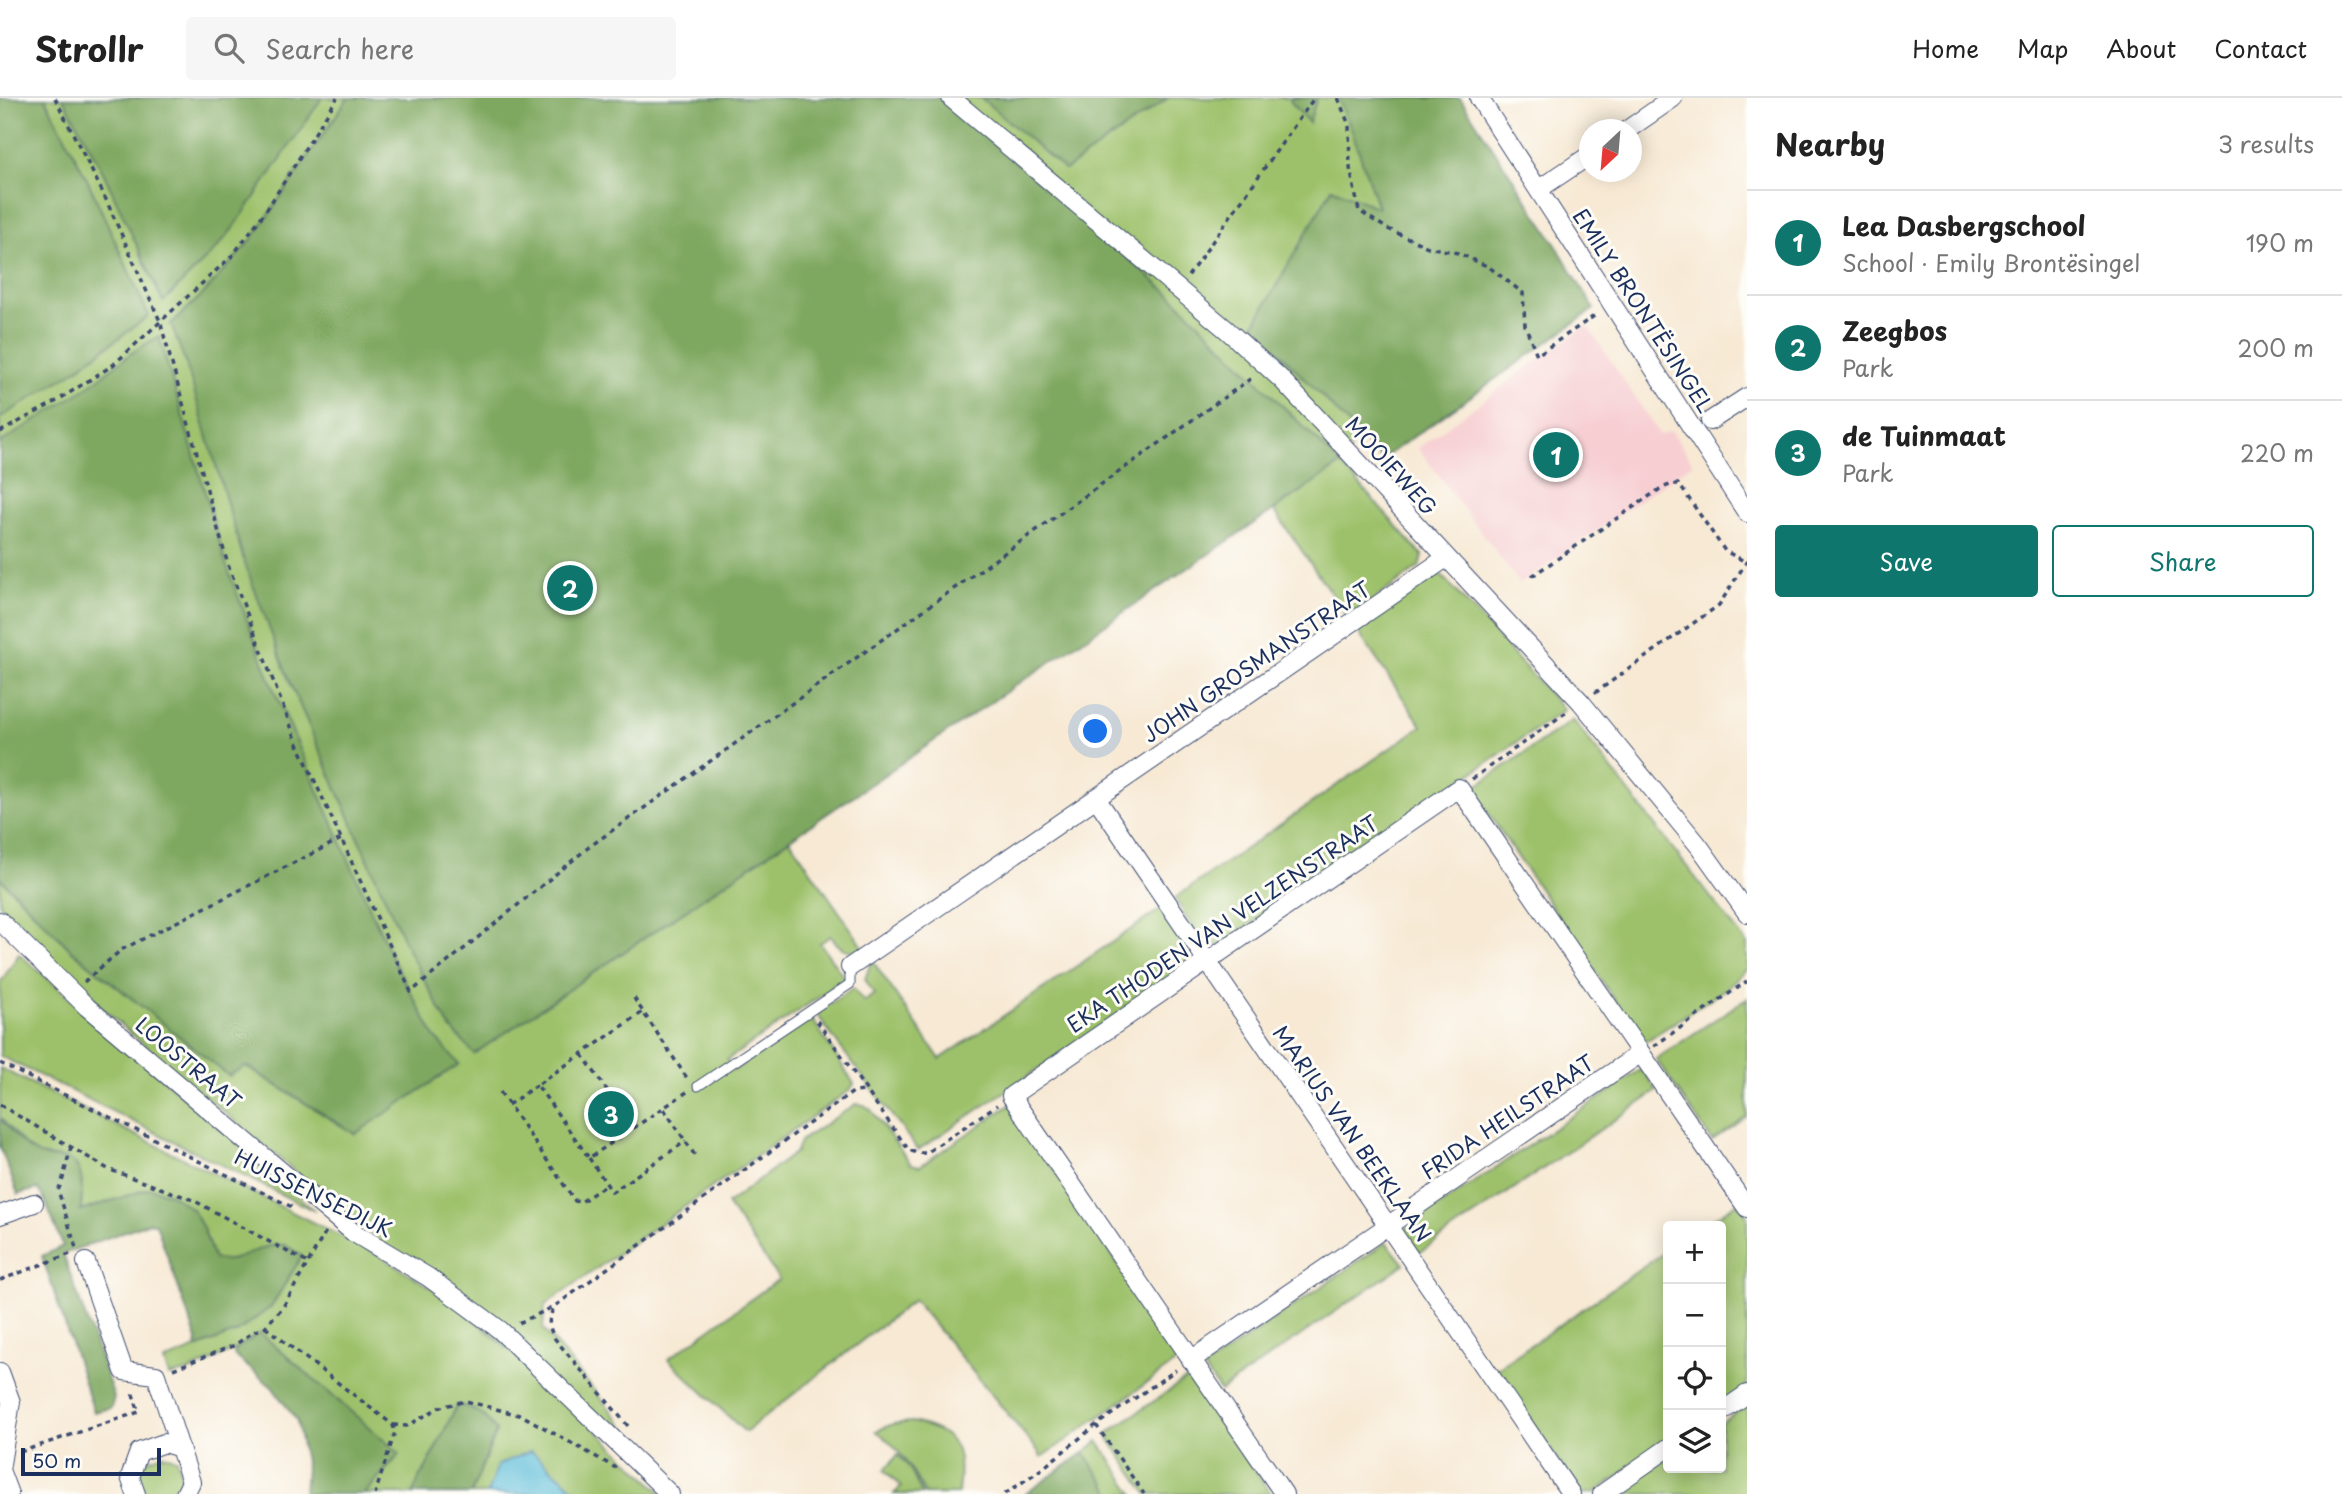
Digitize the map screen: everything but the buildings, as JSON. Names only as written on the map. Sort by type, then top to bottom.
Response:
[{"type":"street","name":"MOOIEWEG","points":[[951,98],[1281,379],[1581,702],[1699,846],[1747,913]]},
{"type":"street","name":"EMILY BRONTËSINGEL","points":[[1479,98],[1747,513]]},
{"type":"street","points":[[1642,120],[1674,98]]},
{"type":"street","points":[[1539,189],[1579,162]]},
{"type":"street","points":[[1710,421],[1747,397]]},
{"type":"street","name":"JOHN GROSMANSTRAAT","points":[[849,967],[1446,558]]},
{"type":"street","points":[[1459,788],[1747,1208]]},
{"type":"street","name":"EKA THODEN VAN VELZENSTRAAT","points":[[1011,1096],[1459,788]]},
{"type":"street","name":"MARIUS VAN BEEKLAAN","points":[[1096,797],[1571,1494]]},
{"type":"street","name":"LOOSTRAAT","points":[[0,921],[87,1007],[355,1233]]},
{"type":"street","name":"FRIDA HEILSTRAAT","points":[[1191,1360],[1641,1053]]},
{"type":"street","points":[[1011,1096],[1284,1494]]},
{"type":"street","points":[[0,1215],[34,1203]]},
{"type":"street","name":"HUISSENSEDIJK","points":[[355,1233],[428,1277],[500,1330],[670,1494]]},
{"type":"street","points":[[82,1257],[124,1371],[156,1376],[191,1482],[185,1494]]},
{"type":"street","points":[[0,1373],[11,1402],[0,1470],[9,1494]]},
{"type":"street","points":[[1724,1410],[1747,1394]]},
{"type":"street","points":[[136,1494],[130,1477],[139,1452],[164,1443],[180,1448]]},
{"type":"street","points":[[1602,1494],[1663,1451]]},
{"type":"lane","points":[[698,1086],[850,984],[849,967]]},
{"type":"path","points":[[55,98],[103,193],[160,321],[228,565],[297,742],[411,992],[589,847],[1254,377]]},
{"type":"path","points":[[0,432],[55,402],[113,365],[233,255],[267,209],[337,98]]},
{"type":"path","points":[[1178,289],[1314,98]]},
{"type":"path","points":[[1339,98],[1349,125],[1350,168],[1359,211],[1388,229],[1428,247],[1458,253],[1489,267],[1524,293],[1525,325],[1537,355],[1613,303]]},
{"type":"path","points":[[1459,788],[1719,605],[1746,561],[1725,551],[1683,490],[1678,484],[1672,484],[1660,489],[1532,576]]},
{"type":"path","points":[[72,992],[121,950],[342,838]]},
{"type":"path","points":[[1641,1053],[1747,981]]},
{"type":"path","points":[[589,1158],[694,1088],[634,999]]},
{"type":"path","points":[[810,1010],[905,1144],[916,1153],[926,1153],[1011,1096]]},
{"type":"path","points":[[509,1105],[643,1012]]},
{"type":"path","points":[[582,1054],[633,1128]]},
{"type":"path","name":"HUISSENSEDIJK","points":[[0,1063],[297,1209]]},
{"type":"path","points":[[537,1085],[612,1192],[686,1141]]},
{"type":"path","points":[[500,1330],[555,1306],[853,1092],[867,1091]]},
{"type":"path","points":[[500,1092],[575,1201],[581,1202],[607,1184]]},
{"type":"path","points":[[0,1105],[108,1169],[193,1200],[308,1264]]},
{"type":"path","points":[[664,1108],[696,1157]]},
{"type":"path","points":[[0,1280],[82,1257],[58,1190],[71,1147]]},
{"type":"path","points":[[156,1376],[234,1345],[265,1327],[282,1307],[326,1230]]},
{"type":"path","points":[[555,1306],[549,1315],[548,1326],[555,1339],[632,1431]]},
{"type":"path","points":[[265,1327],[393,1424],[407,1426],[440,1407],[466,1401],[523,1416],[623,1471]]},
{"type":"path","points":[[1005,1494],[1043,1468],[1096,1425],[1191,1360]]},
{"type":"path","points":[[2,1458],[139,1412],[124,1371]]},
{"type":"path","points":[[375,1494],[395,1432],[393,1424]]},
{"type":"path","points":[[1096,1425],[1144,1494]]},
{"type":"shaded area","points":[[1587,325],[1660,435],[1671,431],[1693,463],[1520,584],[1418,448]]},
{"type":"green space","points":[[0,98],[1412,98],[1558,309],[483,1026],[460,1038],[474,1053],[789,839],[864,948],[854,951],[845,949],[831,936],[820,943],[845,979],[727,1060],[734,1070],[811,1017],[854,1084],[850,1090],[545,1305],[543,1329],[644,1450],[648,1461],[148,1048],[56,965],[0,905],[0,878],[71,950],[228,1075],[245,1066],[355,1134],[0,867]]},
{"type":"green space","points":[[0,98],[45,98],[88,181],[149,316],[70,374],[0,418]]},
{"type":"green space","points":[[63,98],[322,98],[235,226],[163,302],[104,174]]},
{"type":"green space","points":[[348,98],[941,98],[1172,296],[1341,464],[474,1054],[449,1026],[408,950],[290,683],[244,561],[187,367],[171,324],[204,293],[252,239]]},
{"type":"green space","points":[[981,98],[1168,98],[1065,170]]},
{"type":"green space","points":[[1290,98],[1317,98],[1309,123],[1291,102]]},
{"type":"green space","points":[[1338,98],[1460,98],[1550,235],[1594,309],[1382,459],[1280,353],[1252,328],[1332,188],[1378,208]]},
{"type":"green space","points":[[159,336],[227,567],[274,690],[392,958],[435,1037],[459,1064],[355,1134],[246,1066],[229,1076],[71,950],[0,878],[0,443],[82,391]]},
{"type":"green space","points":[[1341,464],[1423,556],[1419,567],[1348,618],[1274,510]]},
{"type":"green space","points":[[1441,575],[1564,710],[1219,946],[1211,944],[1193,928],[1175,898],[1422,726],[1356,629],[1435,576]]},
{"type":"green space","points":[[1573,720],[1747,944],[1747,969],[1727,988],[1646,1041],[1634,1029],[1472,789]]},
{"type":"green space","points":[[1161,909],[1187,947],[1193,961],[1189,968],[918,1150],[817,1013],[853,988],[864,1002],[874,994],[865,979],[872,960],[940,1059]]},
{"type":"green space","points":[[19,954],[315,1211],[0,1056],[0,983]]},
{"type":"green space","points":[[1747,998],[1747,1117],[1712,1141],[1656,1059]]},
{"type":"green space","points":[[0,1068],[379,1255],[449,1299],[543,1379],[663,1494],[580,1494],[531,1451],[498,1465],[487,1494],[471,1494],[496,1431],[466,1406],[457,1405],[413,1494],[364,1494],[399,1455],[236,1349],[190,1371],[169,1376],[164,1361],[237,1332],[284,1245],[226,1263],[213,1259],[203,1228],[150,1188],[81,1211],[82,1181],[68,1159],[39,1155],[25,1146],[0,1118]]},
{"type":"green space","points":[[1642,1069],[1657,1091],[1419,1253],[1405,1229]]},
{"type":"green space","points":[[856,1104],[871,1110],[911,1164],[920,1166],[1010,1105],[1182,1358],[1041,1458],[1039,1452],[914,1300],[745,1432],[668,1359],[779,1279],[727,1204],[796,1152],[800,1141]]},
{"type":"green space","points":[[0,1118],[31,1150],[42,1156],[63,1158],[76,1165],[82,1187],[81,1211],[150,1188],[171,1194],[193,1210],[203,1228],[214,1259],[241,1257],[274,1245],[285,1246],[302,1256],[271,1307],[237,1332],[196,1348],[197,1340],[156,1224],[150,1222],[63,1254],[114,1397],[111,1408],[94,1412],[42,1256],[63,1246],[38,1189],[18,1194],[0,1147]]},
{"type":"green space","points":[[1738,1202],[1747,1216],[1747,1389],[1726,1404],[1726,1221],[1710,1221]]},
{"type":"green space","points":[[1386,1242],[1404,1264],[1220,1391],[1204,1368]]},
{"type":"green space","points":[[1663,1253],[1663,1446],[1596,1492],[1584,1494],[1578,1490],[1496,1369]]},
{"type":"green space","points":[[260,1333],[400,1454],[364,1494],[304,1494],[306,1467],[297,1421],[272,1387],[234,1355],[236,1349]]},
{"type":"green space","points":[[1191,1376],[1271,1494],[1147,1494],[1106,1434]]},
{"type":"green space","points":[[457,1405],[480,1413],[496,1431],[471,1494],[413,1494],[420,1476]]},
{"type":"green space","points":[[1747,1405],[1747,1494],[1616,1494],[1663,1461],[1663,1473],[1726,1473],[1726,1420]]},
{"type":"green space","points":[[912,1422],[940,1432],[954,1445],[960,1465],[958,1494],[925,1494],[898,1451],[876,1431],[893,1424]]},
{"type":"green space","points":[[1098,1441],[1134,1494],[1112,1494],[1084,1453]]},
{"type":"green space","points":[[1084,1453],[1112,1494],[1025,1494]]},
{"type":"green space","points":[[163,1454],[177,1459],[182,1479],[175,1494],[145,1494],[139,1476],[144,1461]]},
{"type":"green space","points":[[898,1455],[909,1467],[922,1494],[894,1494],[901,1487],[884,1470]]},
{"type":"water","points":[[531,1451],[580,1494],[487,1494],[498,1465]]},
{"type":"place","name":"Lea Dasbergschool","points":[[1556,455]]},
{"type":"place","name":"Zeegbos","points":[[570,588]]},
{"type":"place","name":"de Tuinmaat","points":[[611,1114]]}]
